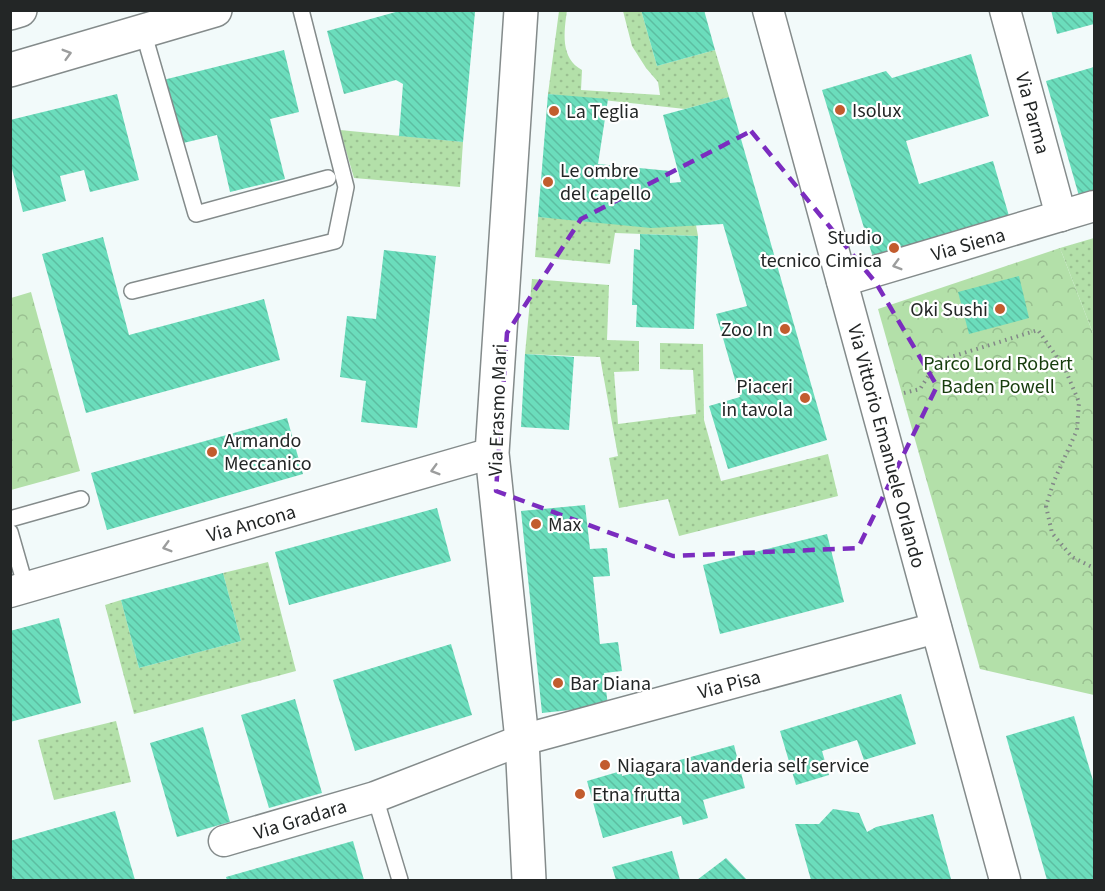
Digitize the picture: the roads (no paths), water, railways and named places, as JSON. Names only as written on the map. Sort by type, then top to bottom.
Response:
[{"type":"street","points":[[10,13],[20,10]]},
{"type":"street","points":[[10,70],[215,10]]},
{"type":"street","name":"Via Erasmo Mari","points":[[521,10],[492,453],[522,740],[529,880]]},
{"type":"street","name":"Via Vittorio Emanuele Orlando","points":[[768,10],[1005,880]]},
{"type":"street","name":"Via Parma","points":[[1005,10],[1061,216]]},
{"type":"street","name":"Via Siena","points":[[842,281],[1095,206]]},
{"type":"street","name":"Via Ancona","points":[[18,590],[492,453]]},
{"type":"street","name":"Via Pisa","points":[[522,740],[936,628]]},
{"type":"street","name":"Via Gradara","points":[[224,842],[375,797],[522,740]]},
{"type":"lane","points":[[132,291],[335,241],[346,187],[301,10]]},
{"type":"lane","points":[[143,31],[196,214],[328,178]]},
{"type":"lane","points":[[10,519],[81,499]]},
{"type":"lane","points":[[10,532],[18,590]]},
{"type":"lane","points":[[375,797],[400,880]]},
{"type":"place","name":"Isolux","points":[[840,110]]},
{"type":"place","name":"La Teglia","points":[[554,111]]},
{"type":"place","name":"Le ombre del capello","points":[[548,182]]},
{"type":"place","name":"Studio tecnico Cimica","points":[[894,248]]},
{"type":"place","name":"Oki Sushi","points":[[1000,309]]},
{"type":"place","name":"Zoo In","points":[[785,329]]},
{"type":"place","name":"Piaceri in tavola","points":[[805,398]]},
{"type":"place","name":"Armando Meccanico","points":[[212,452]]},
{"type":"place","name":"Max","points":[[536,524]]},
{"type":"place","name":"Bar Diana","points":[[558,683]]},
{"type":"place","name":"Niagara lavanderia self service","points":[[605,765]]},
{"type":"place","name":"Etna frutta","points":[[580,794]]},
{"type":"park label","name":"Parco Lord Robert Baden Powell","points":[[998,374]]}]
